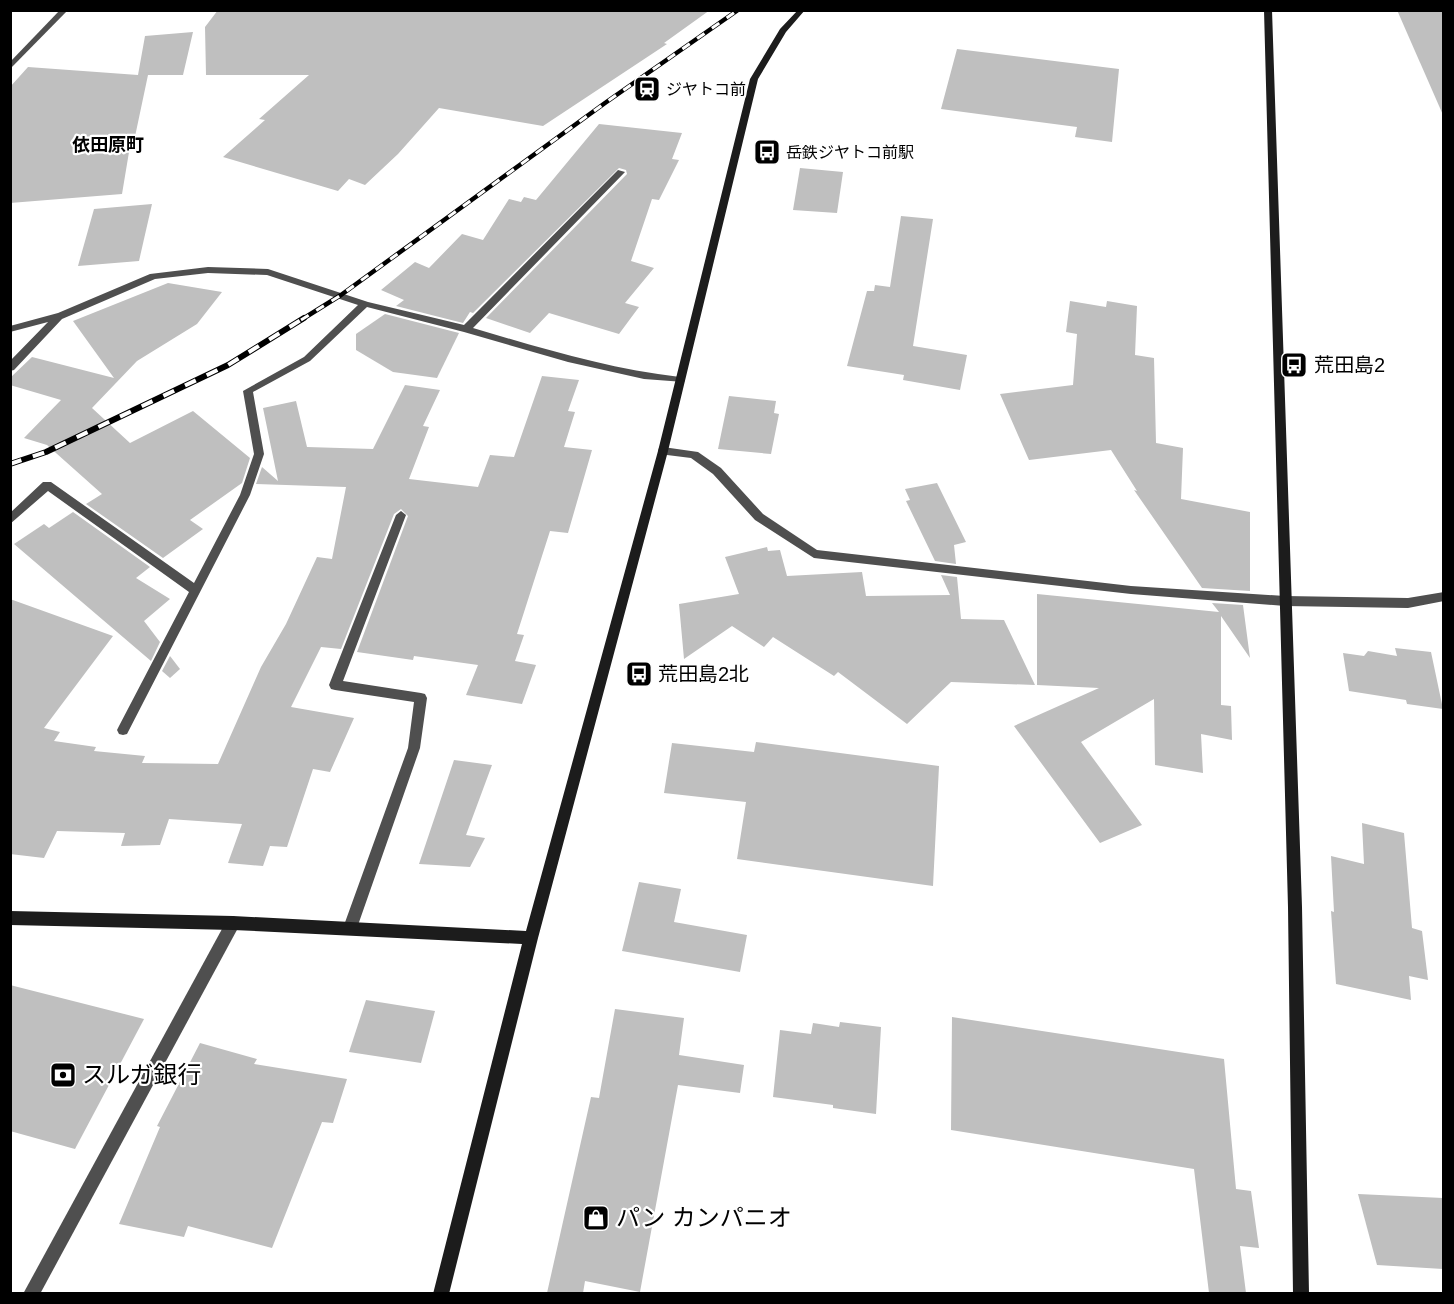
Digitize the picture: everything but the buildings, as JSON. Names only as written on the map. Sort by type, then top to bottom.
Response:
[{"type":"street","points":[[10,67],[65,10]]},
{"type":"street","points":[[441,1293],[531,938],[663,451],[754,79],[783,31],[802,10]]},
{"type":"street","points":[[1268,10],[1295,907],[1301,1293]]},
{"type":"street","points":[[466,329],[621,172]]},
{"type":"street","points":[[10,329],[60,316],[153,276],[208,270],[268,272],[365,304],[466,329],[568,359],[644,376],[680,380]]},
{"type":"street","points":[[123,730],[245,495],[259,454],[248,390],[307,359],[365,304]]},
{"type":"street","points":[[10,368],[60,316]]},
{"type":"street","points":[[663,451],[694,455],[717,471],[759,517],[814,554],[1131,591],[1285,601],[1408,603],[1443,596]]},
{"type":"street","points":[[10,520],[47,485],[195,590]]},
{"type":"street","points":[[350,928],[414,748],[421,698],[335,685],[401,515]]},
{"type":"street","points":[[10,918],[233,923],[531,938]]},
{"type":"street","points":[[31,1293],[233,923]]},
{"type":"railway","points":[[301,320],[341,295],[605,103],[738,10]]},
{"type":"railway","points":[[10,464],[46,452],[228,365],[304,318]]},
{"type":"place","name":"ジヤトコ前","points":[[647,89]]},
{"type":"place","name":"岳鉄ジヤトコ前駅","points":[[767,152]]},
{"type":"place","name":"荒田島2","points":[[1294,365]]},
{"type":"place","name":"荒田島2北","points":[[639,674]]},
{"type":"place","name":"スルガ銀行","points":[[63,1075]]},
{"type":"place","name":"パン カンパニオ","points":[[596,1218]]},
{"type":"district","name":"依田原町","points":[[108,145]]}]
